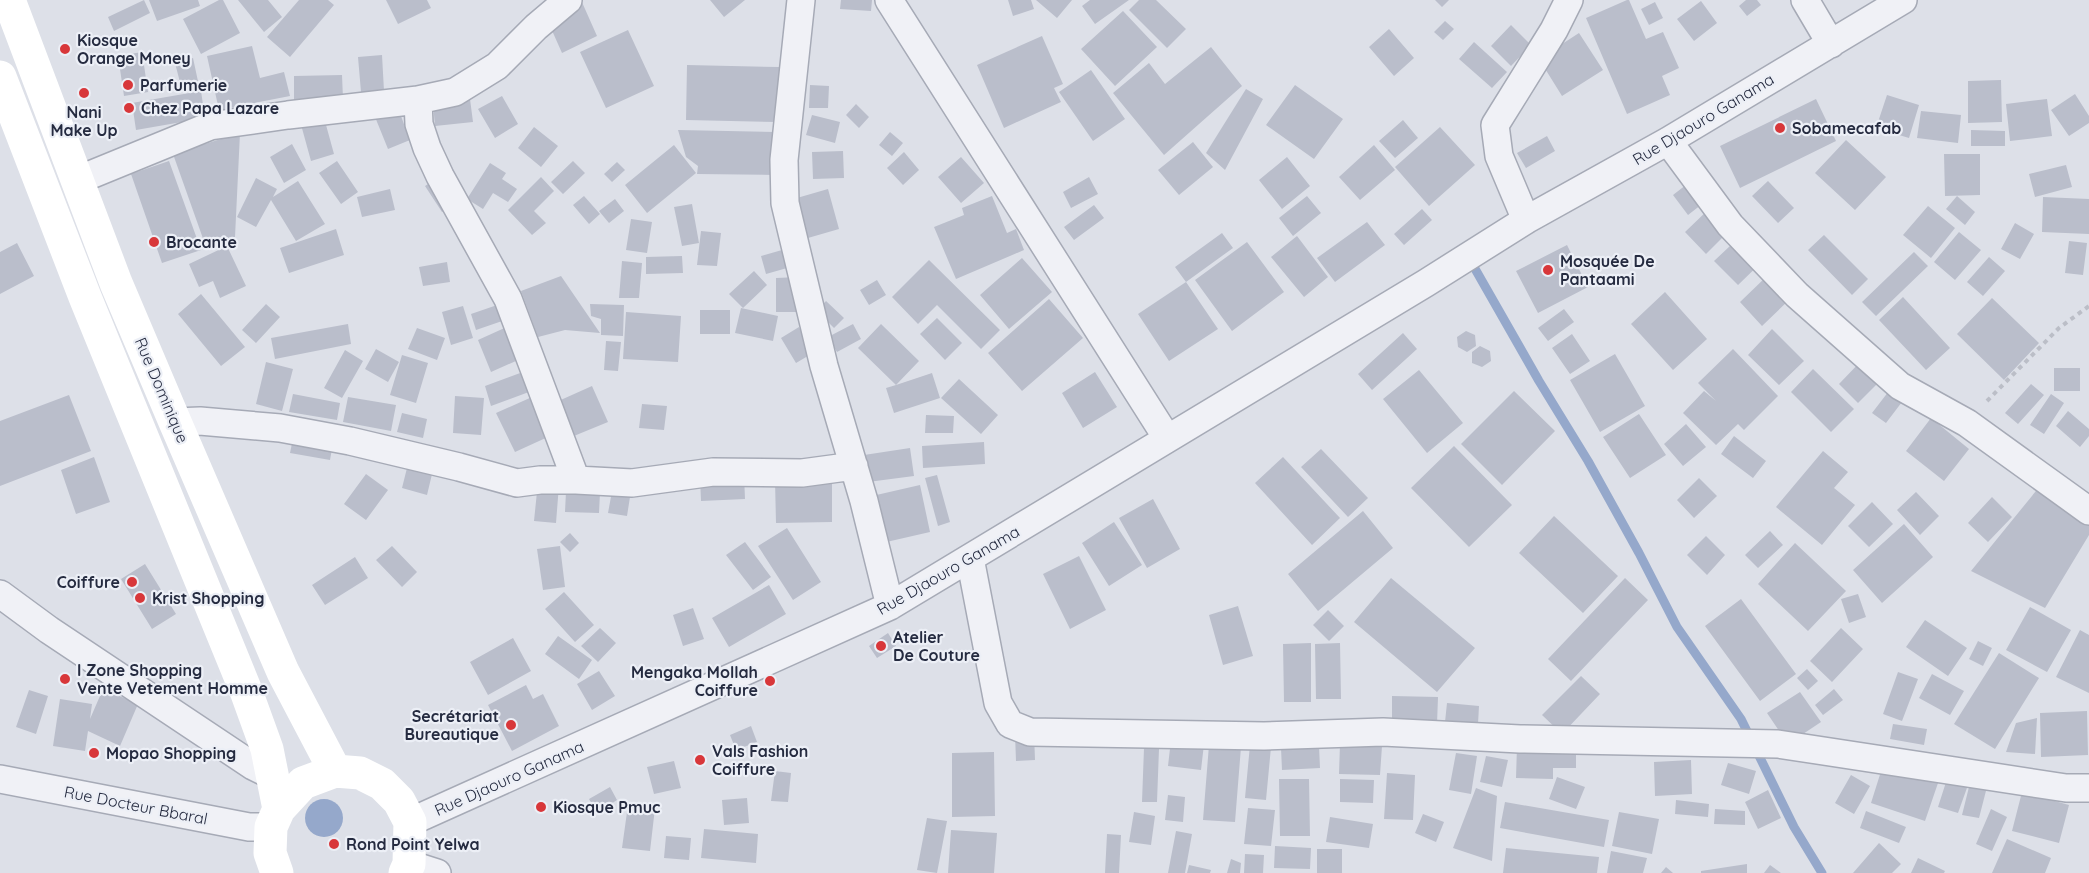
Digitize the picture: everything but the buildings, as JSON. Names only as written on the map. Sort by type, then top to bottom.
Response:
[{"type":"main road","name":"Rue Dominique","points":[[9,0],[116,283],[283,672],[335,771]]},
{"type":"main road","points":[[0,77],[89,308],[246,691],[267,749],[273,776],[275,818],[270,853],[277,873]]},
{"type":"main road","points":[[275,818],[303,783],[335,771],[360,773],[382,784],[399,801],[410,822],[417,870]]},
{"type":"street","points":[[78,180],[210,126],[418,100],[455,92],[496,66],[568,0]]},
{"type":"street","points":[[801,0],[784,160],[785,203],[824,366],[864,501],[890,606]]},
{"type":"street","points":[[889,0],[1167,438]]},
{"type":"street","points":[[1526,220],[1499,156],[1495,125],[1554,30],[1569,0]]},
{"type":"street","points":[[1805,0],[1831,44]]},
{"type":"street","name":"Rue Djaouro Ganama","points":[[410,822],[890,606],[1426,283],[1526,220],[1668,141],[1903,0]]},
{"type":"street","points":[[418,100],[419,124],[427,148],[508,299],[576,480]]},
{"type":"street","points":[[1668,141],[1730,225],[1797,295],[1900,386],[1967,423],[2089,511]]},
{"type":"street","points":[[175,422],[200,421],[280,428],[350,441],[517,483],[540,480],[576,480],[632,483],[713,472],[802,472],[854,466]]},
{"type":"street","points":[[970,558],[998,703],[1010,724],[1030,732],[1264,736],[1383,732],[1520,739],[1778,744],[2066,788],[2089,788]]},
{"type":"street","points":[[0,594],[49,630],[233,753],[273,776]]},
{"type":"street","name":"Rue Docteur Bbaral","points":[[0,779],[249,827],[275,818]]},
{"type":"path","points":[[1997,390],[2059,328],[2089,306]]},
{"type":"water","points":[[324,799],[337,805],[343,818],[337,831],[324,837],[311,831],[305,818],[311,805]]},
{"type":"waterway","points":[[1470,260],[1588,461],[1677,627],[1741,719],[1794,827],[1822,873]]},
{"type":"place","name":"Kiosque Orange Money","points":[[65,49]]},
{"type":"place","name":"Parfumerie","points":[[128,85]]},
{"type":"place","name":"Nani Make Up","points":[[84,93]]},
{"type":"place","name":"Chez Papa Lazare","points":[[129,108]]},
{"type":"place","name":"Sobamecafab","points":[[1780,128]]},
{"type":"place","name":"Brocante","points":[[154,242]]},
{"type":"place","name":"Mosquée De Pantaami","points":[[1548,270]]},
{"type":"place","name":"Coiffure","points":[[132,582]]},
{"type":"place","name":"Krist Shopping","points":[[140,598]]},
{"type":"place","name":"Atelier De Couture","points":[[881,646]]},
{"type":"place","name":"I Zone Shopping Vente Vetement Homme","points":[[65,679]]},
{"type":"place","name":"Mengaka Mollah Coiffure","points":[[770,681]]},
{"type":"place","name":"Secrétariat Bureautique","points":[[511,725]]},
{"type":"place","name":"Mopao Shopping","points":[[94,753]]},
{"type":"place","name":"Vals Fashion Coiffure","points":[[700,760]]},
{"type":"place","name":"Kiosque Pmuc","points":[[541,807]]},
{"type":"place","name":"Rond Point Yelwa","points":[[334,844]]}]
